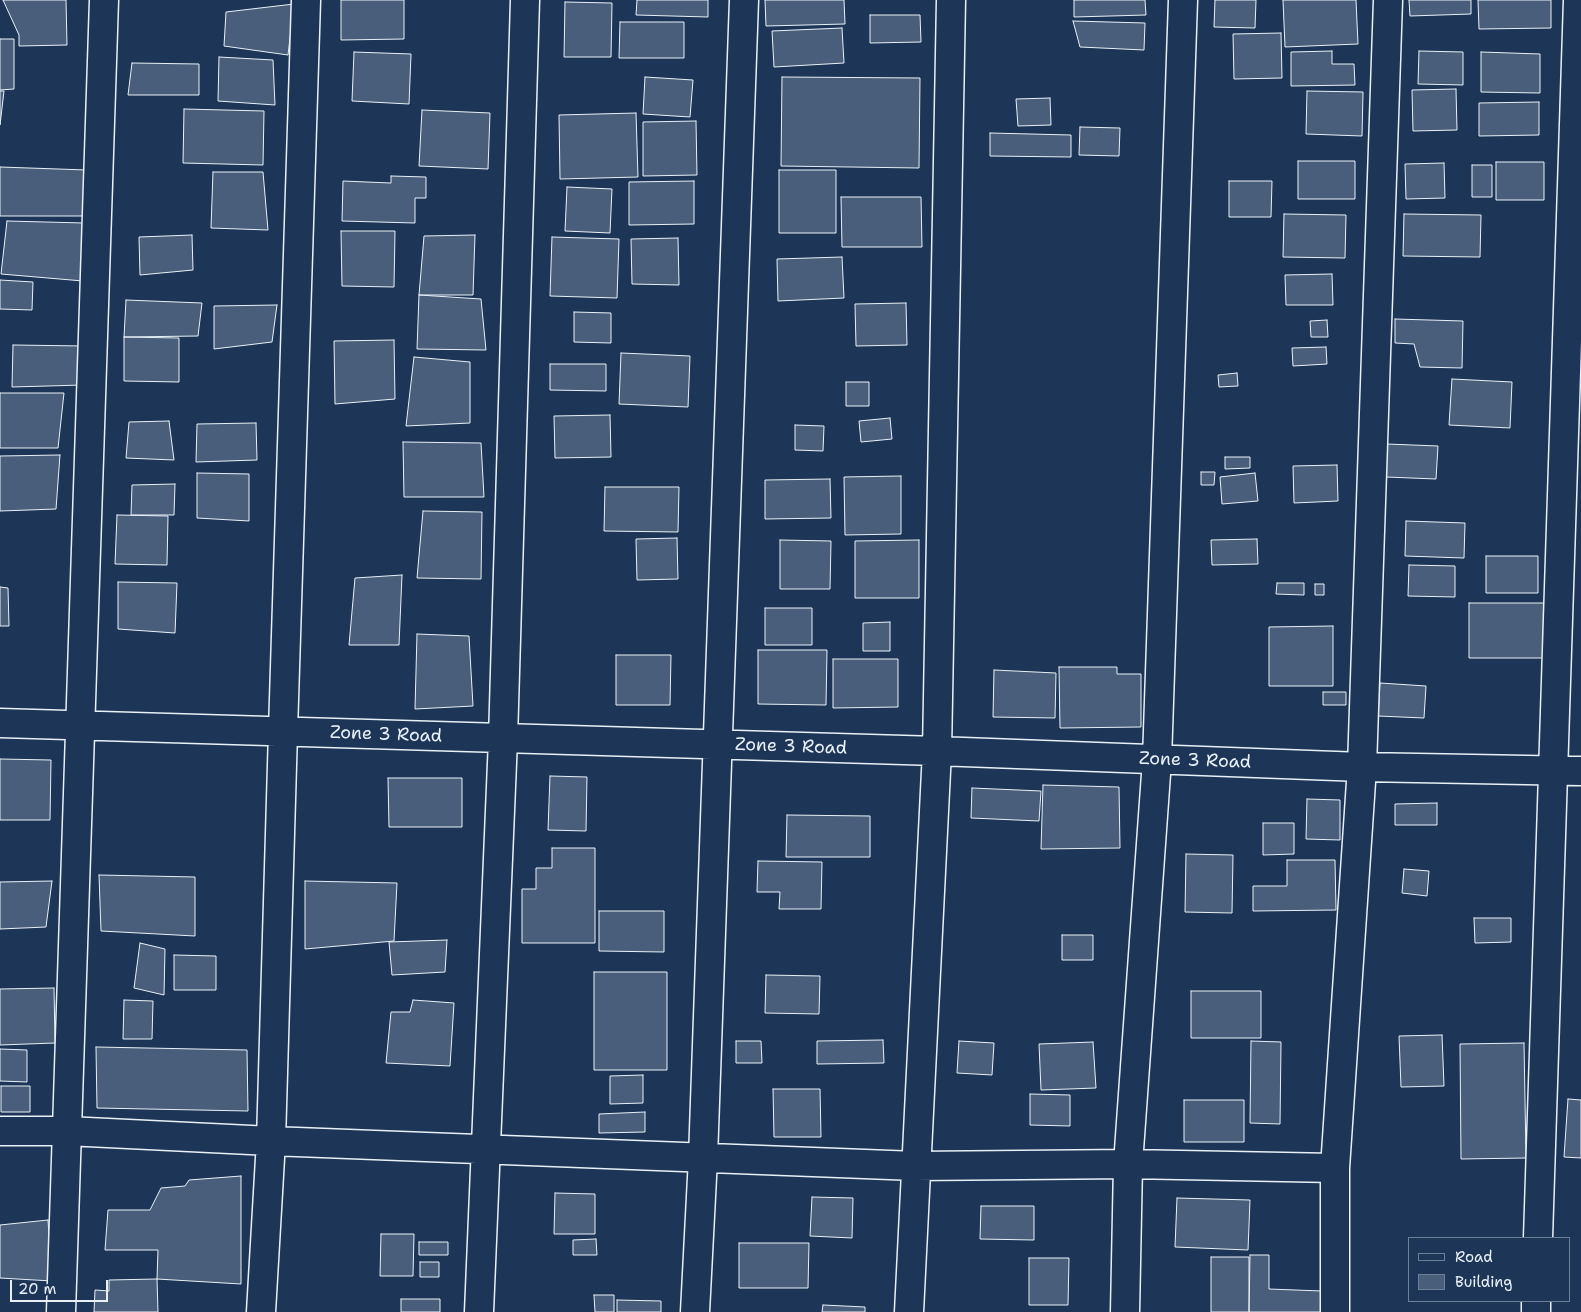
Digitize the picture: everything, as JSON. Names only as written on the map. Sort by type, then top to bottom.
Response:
[{"type":"street","points":[[61,1312],[104,0]]},
{"type":"street","points":[[261,1312],[272,1141],[306,0]]},
{"type":"street","points":[[479,1312],[503,739],[525,0]]},
{"type":"street","points":[[695,1312],[703,1158],[744,0]]},
{"type":"street","points":[[909,1312],[937,751],[951,0]]},
{"type":"street","points":[[1124,1312],[1128,1164],[1157,760],[1183,0]]},
{"type":"street","points":[[1335,1312],[1336,1168],[1362,767],[1388,0]]},
{"type":"street","points":[[1538,1237],[1578,0]]},
{"type":"street","name":"Zone 3 Road","points":[[0,723],[937,751],[1362,767],[1581,771]]},
{"type":"street","points":[[0,1131],[66,1131],[272,1141],[916,1166],[1128,1164],[1336,1168]]},
{"type":"building","points":[[3,0],[66,0],[67,45],[19,46],[19,35]]},
{"type":"building","points":[[341,0],[404,0],[404,39],[341,40]]},
{"type":"building","points":[[637,0],[708,0],[708,17],[636,15]]},
{"type":"building","points":[[765,0],[844,0],[845,24],[766,26]]},
{"type":"building","points":[[1074,0],[1145,0],[1146,15],[1074,17]]},
{"type":"building","points":[[1215,0],[1256,0],[1255,28],[1214,27]]},
{"type":"building","points":[[1283,0],[1356,0],[1358,44],[1285,47]]},
{"type":"building","points":[[1409,0],[1471,0],[1471,14],[1410,16]]},
{"type":"building","points":[[1478,0],[1551,0],[1551,28],[1479,29]]},
{"type":"building","points":[[565,2],[612,3],[611,57],[564,57]]},
{"type":"building","points":[[294,4],[288,55],[224,46],[226,12]]},
{"type":"building","points":[[870,15],[920,15],[921,42],[870,43]]},
{"type":"building","points":[[1073,21],[1145,23],[1144,50],[1080,47]]},
{"type":"building","points":[[620,22],[684,22],[684,58],[619,58]]},
{"type":"building","points":[[842,28],[844,63],[774,67],[772,31]]},
{"type":"building","points":[[1281,33],[1282,78],[1234,79],[1233,34]]},
{"type":"building","points":[[0,39],[14,39],[14,89],[0,90]]},
{"type":"building","points":[[1332,51],[1332,64],[1354,64],[1355,85],[1291,86],[1291,52]]},
{"type":"building","points":[[1419,51],[1463,52],[1463,85],[1418,84]]},
{"type":"building","points":[[354,52],[411,54],[409,104],[352,101]]},
{"type":"building","points":[[1481,52],[1540,54],[1540,93],[1481,92]]},
{"type":"building","points":[[219,57],[273,60],[275,105],[218,101]]},
{"type":"building","points":[[132,63],[199,64],[199,95],[128,95]]},
{"type":"building","points":[[645,77],[693,80],[690,117],[643,114]]},
{"type":"building","points":[[782,77],[920,78],[919,168],[781,166]]},
{"type":"building","points":[[1456,89],[1457,130],[1413,131],[1412,90]]},
{"type":"building","points":[[0,91],[4,91],[0,125]]},
{"type":"building","points":[[1307,91],[1363,92],[1362,136],[1306,134]]},
{"type":"building","points":[[1050,98],[1051,125],[1018,126],[1016,99]]},
{"type":"building","points":[[1539,102],[1539,135],[1479,136],[1479,103]]},
{"type":"building","points":[[184,109],[264,111],[263,165],[183,163]]},
{"type":"building","points":[[422,110],[490,113],[488,169],[419,166]]},
{"type":"building","points":[[636,113],[638,177],[560,179],[559,115]]},
{"type":"building","points":[[696,121],[697,175],[643,176],[643,122]]},
{"type":"building","points":[[1080,127],[1120,128],[1119,156],[1079,155]]},
{"type":"building","points":[[990,133],[1071,135],[1071,157],[990,156]]},
{"type":"building","points":[[1298,161],[1355,161],[1355,199],[1298,199]]},
{"type":"building","points":[[1496,162],[1544,162],[1544,200],[1496,200]]},
{"type":"building","points":[[1444,163],[1445,198],[1406,199],[1405,164]]},
{"type":"building","points":[[1472,165],[1492,165],[1492,197],[1472,197]]},
{"type":"building","points":[[0,167],[87,170],[84,216],[0,216]]},
{"type":"building","points":[[779,170],[836,170],[836,233],[779,233]]},
{"type":"building","points":[[213,172],[263,172],[268,230],[211,228]]},
{"type":"building","points":[[391,176],[426,177],[426,198],[415,198],[415,223],[342,221],[343,181],[391,183]]},
{"type":"building","points":[[694,181],[694,224],[629,225],[629,182]]},
{"type":"building","points":[[1229,181],[1272,181],[1271,217],[1229,217]]},
{"type":"building","points":[[567,187],[612,189],[610,233],[565,231]]},
{"type":"building","points":[[841,197],[921,197],[922,247],[842,247]]},
{"type":"building","points":[[1284,214],[1346,215],[1345,258],[1283,257]]},
{"type":"building","points":[[1404,214],[1481,215],[1480,257],[1403,256]]},
{"type":"building","points":[[7,221],[84,223],[83,281],[1,274]]},
{"type":"building","points":[[341,231],[395,231],[394,287],[342,286]]},
{"type":"building","points":[[192,235],[193,270],[140,275],[139,237]]},
{"type":"building","points":[[475,235],[473,295],[419,295],[424,236]]},
{"type":"building","points":[[552,237],[619,239],[617,298],[550,296]]},
{"type":"building","points":[[678,238],[679,285],[632,284],[631,239]]},
{"type":"building","points":[[842,257],[844,298],[778,301],[777,259]]},
{"type":"building","points":[[1332,274],[1333,305],[1286,305],[1285,275]]},
{"type":"building","points":[[0,280],[33,282],[32,310],[0,309]]},
{"type":"building","points":[[419,295],[481,299],[486,350],[417,349]]},
{"type":"building","points":[[126,300],[202,303],[198,336],[124,337]]},
{"type":"building","points":[[906,303],[907,345],[856,346],[855,304]]},
{"type":"building","points":[[277,305],[272,342],[214,349],[214,306]]},
{"type":"building","points":[[574,312],[611,313],[611,343],[574,342]]},
{"type":"building","points":[[1395,319],[1463,321],[1462,368],[1420,367],[1414,344],[1395,343]]},
{"type":"building","points":[[1327,320],[1328,337],[1311,337],[1310,321]]},
{"type":"building","points":[[124,337],[179,338],[179,382],[124,381]]},
{"type":"building","points":[[394,340],[395,399],[335,404],[334,341]]},
{"type":"building","points":[[13,345],[84,346],[83,385],[12,387]]},
{"type":"building","points":[[1326,347],[1327,364],[1293,366],[1292,348]]},
{"type":"building","points":[[621,353],[690,356],[688,407],[619,404]]},
{"type":"building","points":[[414,357],[470,362],[470,423],[406,426]]},
{"type":"building","points":[[550,364],[606,364],[606,391],[550,390]]},
{"type":"building","points":[[1237,373],[1238,386],[1219,387],[1218,375]]},
{"type":"building","points":[[1452,379],[1512,382],[1510,428],[1449,425]]},
{"type":"building","points":[[846,382],[869,382],[869,406],[846,406]]},
{"type":"building","points":[[0,393],[64,393],[58,448],[0,448]]},
{"type":"building","points":[[610,415],[611,457],[555,458],[554,416]]},
{"type":"building","points":[[890,418],[892,439],[861,442],[859,421]]},
{"type":"building","points":[[169,421],[174,460],[126,458],[129,422]]},
{"type":"building","points":[[256,423],[257,460],[196,462],[197,424]]},
{"type":"building","points":[[795,425],[824,426],[823,451],[795,450]]},
{"type":"building","points":[[403,442],[481,443],[484,497],[404,497]]},
{"type":"building","points":[[1387,444],[1438,446],[1436,479],[1386,477]]},
{"type":"building","points":[[60,455],[56,509],[0,511],[0,456]]},
{"type":"building","points":[[1225,457],[1250,457],[1250,468],[1225,469]]},
{"type":"building","points":[[1337,465],[1338,501],[1294,503],[1293,466]]},
{"type":"building","points":[[1201,472],[1215,472],[1214,485],[1201,485]]},
{"type":"building","points":[[197,473],[249,474],[249,521],[197,518]]},
{"type":"building","points":[[1255,473],[1258,501],[1222,504],[1220,477]]},
{"type":"building","points":[[901,476],[901,534],[845,535],[844,477]]},
{"type":"building","points":[[830,479],[831,518],[765,519],[765,480]]},
{"type":"building","points":[[175,484],[174,515],[131,515],[132,485]]},
{"type":"building","points":[[605,487],[679,487],[678,532],[604,531]]},
{"type":"building","points":[[423,511],[482,512],[481,579],[417,578]]},
{"type":"building","points":[[117,515],[168,516],[167,565],[115,564]]},
{"type":"building","points":[[1406,521],[1465,523],[1464,558],[1405,556]]},
{"type":"building","points":[[677,538],[678,579],[637,580],[636,539]]},
{"type":"building","points":[[1257,539],[1258,564],[1212,565],[1211,540]]},
{"type":"building","points":[[780,540],[831,541],[830,589],[780,589]]},
{"type":"building","points":[[919,540],[919,598],[855,598],[855,541]]},
{"type":"building","points":[[1486,556],[1538,556],[1538,593],[1486,593]]},
{"type":"building","points":[[1409,565],[1455,566],[1455,597],[1408,596]]},
{"type":"building","points":[[402,575],[399,645],[349,645],[355,578]]},
{"type":"building","points":[[118,582],[177,583],[175,633],[118,629]]},
{"type":"building","points":[[1277,583],[1304,583],[1304,595],[1276,594]]},
{"type":"building","points":[[1315,584],[1324,584],[1324,595],[1315,595]]},
{"type":"building","points":[[0,587],[8,588],[9,626],[0,626]]},
{"type":"building","points":[[1469,603],[1546,603],[1546,658],[1469,658]]},
{"type":"building","points":[[765,608],[812,608],[812,645],[765,645]]},
{"type":"building","points":[[890,622],[890,651],[863,651],[863,623]]},
{"type":"building","points":[[1333,626],[1333,686],[1269,686],[1269,627]]},
{"type":"building","points":[[417,634],[469,636],[473,706],[415,709]]},
{"type":"building","points":[[758,650],[827,650],[826,705],[758,704]]},
{"type":"building","points":[[616,655],[671,655],[670,705],[616,705]]},
{"type":"building","points":[[833,659],[898,659],[898,707],[833,708]]},
{"type":"building","points":[[1059,667],[1117,667],[1117,674],[1141,674],[1141,727],[1060,728]]},
{"type":"building","points":[[994,670],[1056,673],[1055,718],[993,717]]},
{"type":"building","points":[[1380,683],[1426,686],[1424,718],[1378,716]]},
{"type":"building","points":[[1323,692],[1346,692],[1346,705],[1323,705]]},
{"type":"building","points":[[0,759],[51,760],[50,820],[0,820]]},
{"type":"building","points":[[550,776],[587,777],[586,831],[548,830]]},
{"type":"building","points":[[388,778],[462,778],[462,827],[389,827]]},
{"type":"building","points":[[1043,785],[1119,787],[1120,848],[1041,849]]},
{"type":"building","points":[[972,788],[1041,791],[1039,821],[971,818]]},
{"type":"building","points":[[1307,799],[1340,800],[1340,840],[1306,839]]},
{"type":"building","points":[[1437,803],[1437,825],[1395,825],[1395,804]]},
{"type":"building","points":[[787,815],[870,816],[870,857],[786,857]]},
{"type":"building","points":[[1263,823],[1294,823],[1294,854],[1263,855]]},
{"type":"building","points":[[552,848],[595,848],[595,943],[522,943],[522,889],[536,889],[536,868],[552,868]]},
{"type":"building","points":[[1186,854],[1233,855],[1232,913],[1185,912]]},
{"type":"building","points":[[1287,860],[1335,860],[1336,910],[1253,911],[1253,886],[1287,886]]},
{"type":"building","points":[[758,861],[822,862],[821,909],[779,909],[780,892],[757,892]]},
{"type":"building","points":[[1404,869],[1429,871],[1427,896],[1402,893]]},
{"type":"building","points":[[99,875],[195,877],[195,936],[101,931]]},
{"type":"building","points":[[52,881],[46,927],[0,929],[0,882]]},
{"type":"building","points":[[305,881],[397,883],[394,941],[305,949]]},
{"type":"building","points":[[599,911],[664,911],[664,952],[599,951]]},
{"type":"building","points":[[1474,918],[1511,918],[1511,942],[1475,943]]},
{"type":"building","points":[[1062,935],[1093,935],[1093,960],[1062,960]]},
{"type":"building","points":[[447,940],[445,972],[392,975],[389,942]]},
{"type":"building","points":[[140,943],[165,949],[164,995],[134,988]]},
{"type":"building","points":[[174,955],[216,956],[216,990],[174,990]]},
{"type":"building","points":[[594,972],[667,972],[667,1070],[594,1070]]},
{"type":"building","points":[[766,975],[820,976],[819,1014],[765,1013]]},
{"type":"building","points":[[54,988],[55,1043],[0,1045],[0,989]]},
{"type":"building","points":[[1191,991],[1261,991],[1261,1038],[1191,1038]]},
{"type":"building","points":[[124,1000],[153,1001],[152,1039],[123,1039]]},
{"type":"building","points":[[413,1000],[454,1003],[450,1066],[386,1063],[391,1012],[410,1012]]},
{"type":"building","points":[[1442,1035],[1444,1086],[1401,1087],[1399,1036]]},
{"type":"building","points":[[883,1040],[884,1063],[817,1064],[817,1041]]},
{"type":"building","points":[[736,1041],[761,1041],[762,1063],[736,1063]]},
{"type":"building","points":[[959,1041],[994,1043],[992,1075],[957,1073]]},
{"type":"building","points":[[1251,1041],[1281,1042],[1280,1124],[1250,1123]]},
{"type":"building","points":[[1093,1042],[1096,1088],[1041,1090],[1039,1044]]},
{"type":"building","points":[[1524,1043],[1526,1158],[1461,1159],[1460,1044]]},
{"type":"building","points":[[96,1047],[247,1050],[248,1111],[97,1108]]},
{"type":"building","points":[[0,1049],[27,1050],[27,1082],[0,1081]]},
{"type":"building","points":[[643,1075],[643,1103],[610,1104],[610,1076]]},
{"type":"building","points":[[1,1086],[30,1086],[30,1112],[1,1112]]},
{"type":"building","points":[[773,1089],[820,1089],[821,1137],[774,1137]]},
{"type":"building","points":[[1030,1094],[1070,1095],[1070,1126],[1030,1125]]},
{"type":"building","points":[[1568,1099],[1581,1100],[1581,1158],[1564,1157]]},
{"type":"building","points":[[1184,1100],[1244,1100],[1244,1142],[1184,1142]]},
{"type":"building","points":[[645,1112],[645,1132],[599,1133],[599,1114]]},
{"type":"building","points":[[241,1176],[241,1284],[157,1279],[158,1250],[105,1250],[108,1210],[150,1210],[161,1188],[185,1186],[189,1180]]},
{"type":"building","points":[[555,1193],[595,1194],[595,1234],[554,1234]]},
{"type":"building","points":[[812,1197],[853,1198],[852,1238],[810,1236]]},
{"type":"building","points":[[1177,1198],[1250,1200],[1248,1250],[1175,1247]]},
{"type":"building","points":[[981,1206],[1034,1206],[1034,1240],[980,1239]]},
{"type":"building","points":[[48,1220],[52,1281],[0,1278],[0,1225]]},
{"type":"building","points":[[381,1234],[414,1234],[413,1276],[380,1276]]},
{"type":"building","points":[[596,1239],[597,1255],[573,1255],[573,1240]]},
{"type":"building","points":[[419,1242],[448,1242],[448,1255],[419,1255]]},
{"type":"building","points":[[739,1243],[809,1243],[808,1288],[739,1288]]},
{"type":"building","points":[[1250,1255],[1269,1255],[1269,1289],[1322,1291],[1322,1312],[1249,1312]]},
{"type":"building","points":[[1211,1257],[1249,1257],[1249,1312],[1211,1312]]},
{"type":"building","points":[[1029,1258],[1069,1258],[1068,1305],[1029,1305]]},
{"type":"building","points":[[420,1262],[439,1262],[439,1277],[420,1277]]},
{"type":"building","points":[[157,1279],[158,1312],[94,1312],[95,1290],[109,1291],[109,1280]]},
{"type":"building","points":[[594,1295],[614,1295],[614,1312],[595,1312]]},
{"type":"building","points":[[401,1299],[440,1299],[440,1312],[401,1312]]},
{"type":"building","points":[[617,1300],[661,1301],[661,1312],[617,1312]]},
{"type":"building","points":[[823,1305],[865,1307],[865,1312],[822,1312]]}]
